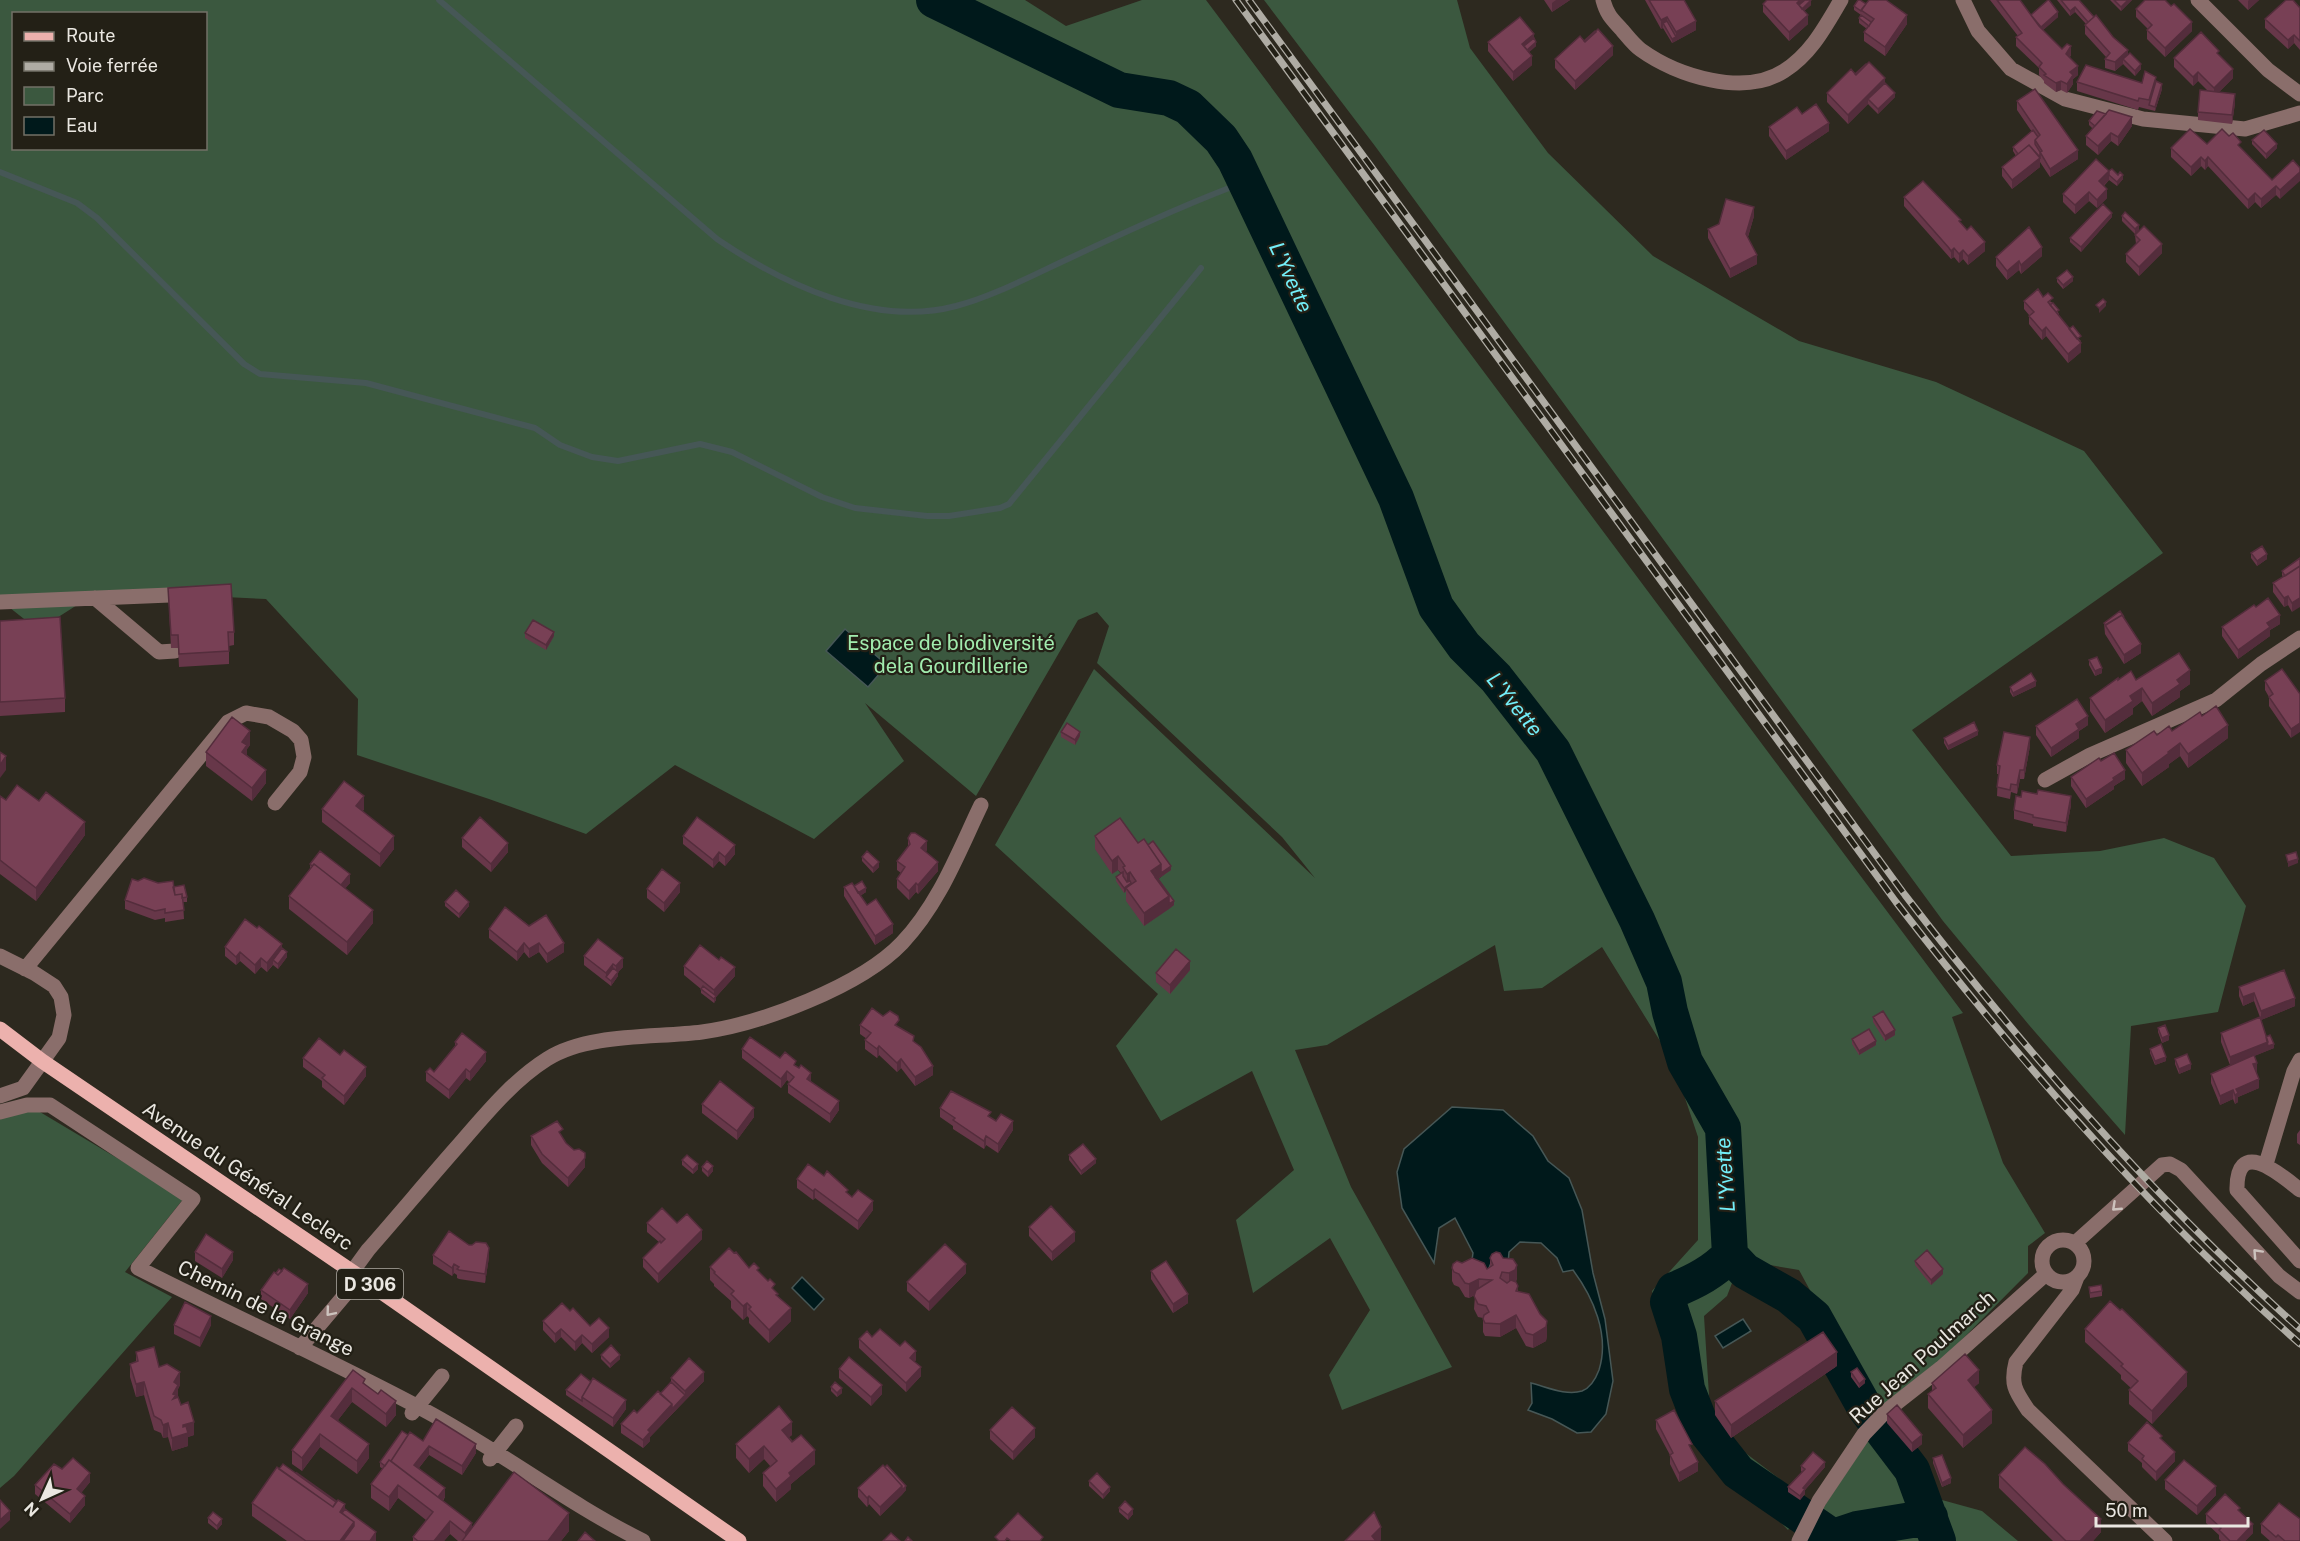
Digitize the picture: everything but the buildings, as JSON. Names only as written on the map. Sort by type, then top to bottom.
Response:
[{"type":"main road","name":"Avenue du Général Leclerc","points":[[0,1029],[42,1061],[356,1275],[739,1541]]},
{"type":"street","points":[[1603,0],[1606,13],[1640,50],[1674,69],[1704,80],[1754,84],[1784,72],[1815,44],[1841,0]]},
{"type":"street","points":[[1963,0],[1978,31],[2011,69],[2066,99],[2143,119],[2246,129],[2300,114]]},
{"type":"street","points":[[2198,0],[2268,70],[2300,94]]},
{"type":"street","points":[[0,602],[170,595]]},
{"type":"street","points":[[95,598],[159,652],[175,651]]},
{"type":"street","points":[[2045,780],[2090,755],[2216,700],[2260,664],[2300,638]]},
{"type":"street","points":[[25,969],[228,722],[246,713],[269,717],[293,731],[301,740],[304,757],[300,772],[275,803]]},
{"type":"street","points":[[300,1348],[356,1275],[368,1250],[484,1116],[522,1077],[548,1058],[575,1045],[703,1032],[743,1023],[781,1011],[837,987],[873,967],[902,943],[930,907],[981,806]]},
{"type":"street","points":[[0,956],[54,986],[61,997],[64,1015],[59,1038],[23,1088],[0,1096]]},
{"type":"street","points":[[2266,1164],[2294,1071],[2300,1060]]},
{"type":"street","name":"Chemin de la Grange","points":[[0,1112],[27,1105],[50,1105],[193,1198],[138,1268],[300,1348],[414,1410],[643,1541]]},
{"type":"street","points":[[2300,1190],[2266,1164],[2252,1162],[2244,1165],[2238,1174],[2237,1190],[2300,1261]]},
{"type":"street","points":[[2075,1243],[2162,1165],[2170,1164],[2181,1170],[2279,1276],[2300,1292]]},
{"type":"street","points":[[2062,1239],[2075,1243],[2080,1247],[2085,1259],[2082,1271],[2077,1277],[2071,1281],[2058,1281],[2046,1274],[2042,1261],[2045,1249],[2062,1239]]},
{"type":"street","name":"Rue Jean Poulmarch","points":[[1802,1535],[1819,1501],[1864,1434],[1885,1412],[1941,1368],[2046,1274]]},
{"type":"street","points":[[2077,1277],[2072,1290],[2016,1362],[2012,1376],[2015,1390],[2028,1410],[2165,1541]]},
{"type":"street","points":[[414,1410],[442,1376]]},
{"type":"street","points":[[492,1456],[516,1426]]},
{"type":"green space","name":"Espace de biodiversité dela Gourdillerie","points":[[0,0],[1025,0],[1066,26],[1142,0],[1206,0],[1963,1013],[1952,1017],[2003,1163],[2045,1233],[2028,1246],[2028,1273],[1881,1421],[1799,1270],[1741,1260],[1727,1296],[1704,1316],[1710,1411],[1739,1448],[1810,1502],[1788,1530],[1687,1425],[1652,1291],[1698,1240],[1698,1137],[1673,1062],[1602,947],[1542,988],[1504,991],[1495,945],[1327,1045],[1295,1050],[1351,1187],[1452,1367],[1342,1410],[1329,1375],[1370,1310],[1330,1238],[1253,1293],[1236,1220],[1294,1170],[1252,1071],[1161,1121],[1116,1046],[1158,994],[995,845],[1094,669],[1315,878],[1282,837],[1097,663],[1109,626],[1097,612],[1078,620],[976,796],[865,703],[904,761],[814,839],[675,765],[586,834],[357,755],[358,699],[266,599],[99,591],[38,630],[0,600]],"holes":[[[1153,846],[1170,870],[1156,881],[1131,888],[1118,870],[1112,874]]]},
{"type":"green space","points":[[1264,0],[1457,0],[1470,48],[1548,153],[1653,256],[1799,341],[1936,382],[2084,451],[2163,553],[1912,730],[2011,856],[2100,851],[2164,838],[2214,858],[2246,906],[2218,1012],[2131,1026],[2125,1135],[2029,1025],[1943,921],[1375,146]]},
{"type":"green space","points":[[23,1110],[40,1112],[184,1198],[125,1272],[172,1297],[14,1476],[0,1488],[0,1116]]},
{"type":"green space","points":[[1881,1421],[1942,1500],[1982,1511],[2018,1541],[1801,1541]]},
{"type":"water","points":[[845,629],[887,665],[868,687],[826,651]]},
{"type":"water","points":[[1452,1107],[1503,1110],[1533,1136],[1548,1161],[1569,1178],[1582,1210],[1593,1273],[1605,1319],[1613,1381],[1606,1414],[1591,1432],[1577,1433],[1552,1419],[1528,1410],[1532,1403],[1531,1383],[1556,1390],[1582,1391],[1588,1388],[1599,1370],[1602,1343],[1598,1317],[1587,1292],[1573,1270],[1563,1272],[1557,1258],[1541,1243],[1520,1242],[1509,1252],[1508,1264],[1491,1263],[1487,1273],[1471,1267],[1473,1253],[1455,1218],[1439,1228],[1434,1263],[1402,1208],[1397,1172],[1404,1149]]},
{"type":"water","points":[[802,1277],[824,1299],[814,1310],[792,1288]]},
{"type":"water","points":[[1743,1319],[1751,1331],[1723,1348],[1715,1336]]},
{"type":"waterway","points":[[439,0],[717,239],[771,272],[800,286],[830,298],[862,306],[893,311],[925,311],[970,302],[1013,285],[1156,218],[1245,182]]},
{"type":"waterway","name":"L'Yvette","points":[[934,0],[1119,90],[1169,98],[1188,107],[1221,139],[1235,160],[1396,498],[1436,607],[1464,646],[1496,678],[1553,751],[1637,920],[1664,982],[1670,1012],[1685,1062],[1723,1128],[1730,1255],[1745,1271],[1789,1296],[1814,1317],[1865,1408],[1912,1470],[1938,1541]]},
{"type":"waterway","points":[[0,172],[77,203],[97,218],[244,364],[260,374],[366,383],[535,428],[560,445],[592,457],[618,461],[700,444],[732,452],[822,497],[855,508],[927,516],[949,516],[1000,508],[1009,504],[1201,268]]},
{"type":"waterway","points":[[1730,1255],[1704,1276],[1674,1290],[1668,1302],[1679,1336],[1687,1389],[1701,1425],[1738,1472],[1833,1537],[1857,1529],[1930,1517]]},
{"type":"waterway","points":[[1830,1541],[1833,1537]]},
{"type":"railway","points":[[1236,0],[1896,902],[1942,961],[2038,1076],[2138,1187],[2191,1241],[2300,1344]]},
{"type":"railway","points":[[1249,0],[1905,895],[1950,953],[2044,1066],[2142,1175],[2193,1228],[2300,1329]]}]
